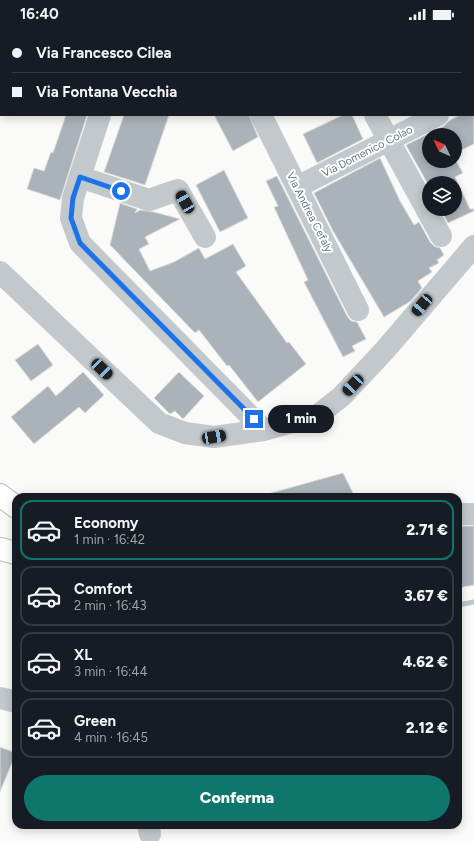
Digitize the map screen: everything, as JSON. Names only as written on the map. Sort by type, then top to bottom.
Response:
[{"type":"main road","points":[[0,495],[12,504]]},
{"type":"main road","points":[[0,549],[12,552]]},
{"type":"street","points":[[100,116],[73,198],[71,218],[80,243],[264,430]]},
{"type":"street","name":"Via Andrea Cefaly","points":[[262,116],[358,310]]},
{"type":"street","points":[[376,116],[441,236]]},
{"type":"street","name":"Via Domenico Colao","points":[[297,187],[436,116]]},
{"type":"street","points":[[80,177],[149,200],[178,190],[205,237]]},
{"type":"street","points":[[0,272],[159,423],[185,434],[214,437],[264,430],[318,415],[342,396],[385,350],[474,246]]},
{"type":"street","points":[[462,514],[474,514]]},
{"type":"street","points":[[0,698],[12,701]]},
{"type":"building","points":[[66,116],[87,116],[60,200],[27,189],[34,168],[44,171],[51,152],[53,153]]},
{"type":"building","points":[[124,116],[169,116],[145,185],[104,172]]},
{"type":"building","points":[[215,116],[249,116],[258,137],[233,151]]},
{"type":"building","points":[[341,116],[352,116],[363,139],[317,163],[303,134]]},
{"type":"building","points":[[458,116],[474,116],[474,144],[462,150],[462,128],[440,128]]},
{"type":"building","points":[[422,137],[422,168],[460,168],[463,173],[457,176],[423,176],[406,145]]},
{"type":"building","points":[[380,158],[400,201],[414,225],[419,222],[430,242],[434,246],[440,248],[444,255],[437,260],[439,263],[429,268],[432,272],[418,281],[422,288],[411,301],[384,317],[333,231],[314,193]]},
{"type":"building","points":[[224,170],[248,218],[220,232],[196,185]]},
{"type":"building","points":[[277,176],[347,316],[351,321],[357,322],[366,339],[352,346],[355,351],[343,357],[304,282],[308,280],[274,207],[278,206],[266,181]]},
{"type":"building","points":[[462,192],[470,209],[474,209],[474,211],[448,223],[444,216],[462,216]]},
{"type":"building","points":[[120,203],[137,209],[135,213],[140,210],[180,219],[145,237],[149,244],[139,249],[150,271],[174,262],[199,248],[205,259],[233,244],[246,266],[236,272],[287,343],[289,342],[306,364],[258,402],[199,330],[195,333],[110,245]]},
{"type":"building","points":[[38,344],[53,365],[31,381],[15,360]]},
{"type":"building","points":[[83,372],[104,395],[85,413],[79,407],[34,444],[11,417],[48,386],[56,396]]},
{"type":"building","points":[[179,372],[204,396],[183,419],[175,411],[170,414],[154,398]]},
{"type":"building","points":[[343,473],[353,493],[271,493]]},
{"type":"building","points":[[462,526],[474,526],[474,585],[462,587]]},
{"type":"building","points":[[0,747],[12,752],[12,763],[0,792]]},
{"type":"waterway","points":[[462,604],[474,602]]},
{"type":"route","points":[[121,191],[80,177],[73,198],[71,218],[80,243],[254,419]]}]
